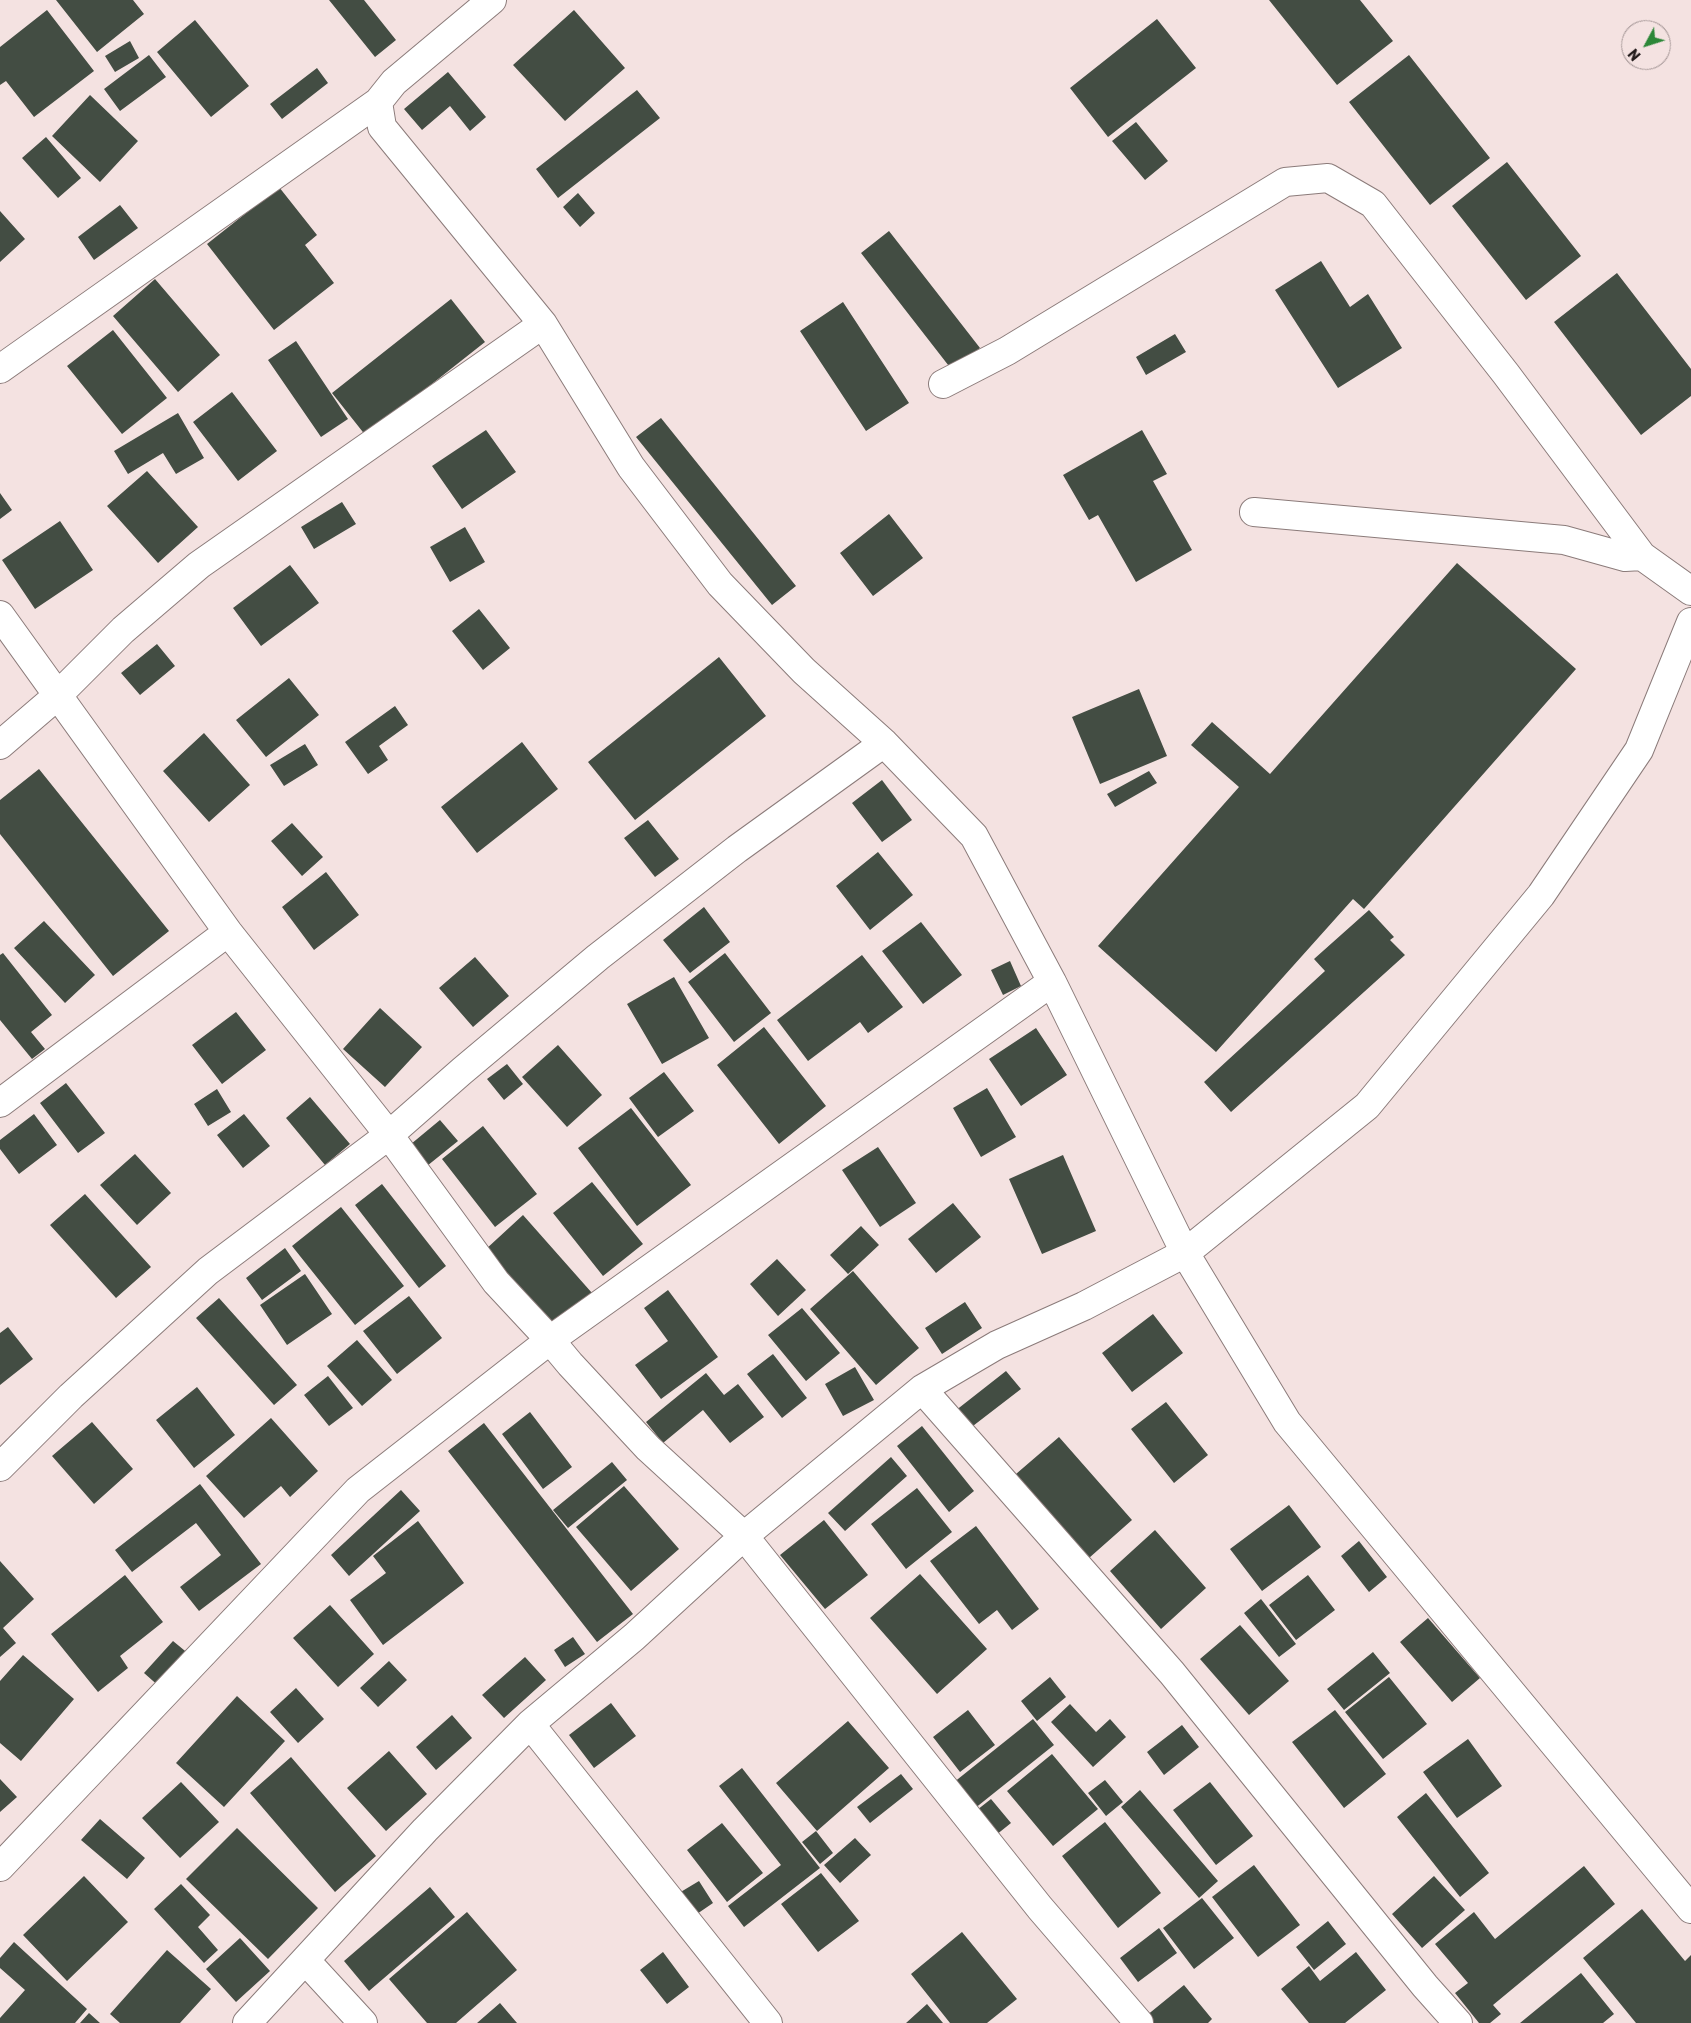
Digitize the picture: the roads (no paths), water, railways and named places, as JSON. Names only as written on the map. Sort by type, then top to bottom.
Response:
[{"type":"street","points":[[0,369],[378,102],[394,82],[492,0]]},
{"type":"street","points":[[378,102],[382,126],[543,324],[631,467],[720,584],[804,671],[884,743],[974,836],[1052,982],[1185,1253],[1287,1422],[1691,1908]]},
{"type":"street","points":[[943,384],[1007,351],[1285,182],[1328,178],[1373,204],[1506,374],[1642,556],[1691,591]]},
{"type":"street","points":[[0,745],[57,696],[123,630],[199,565],[543,324]]},
{"type":"street","points":[[1254,512],[1564,540],[1626,557],[1642,556]]},
{"type":"street","points":[[0,615],[228,932],[389,1135],[496,1282],[648,1448],[744,1536],[1040,1908],[1139,2023]]},
{"type":"street","points":[[248,2023],[425,1830],[530,1724],[634,1637],[744,1536],[922,1389],[997,1345],[1084,1306],[1185,1253],[1367,1106],[1541,895],[1639,750],[1691,622]]},
{"type":"street","points":[[0,1467],[71,1396],[208,1271],[389,1135],[598,957],[737,849],[884,743]]},
{"type":"street","points":[[0,1103],[228,932]]},
{"type":"street","points":[[0,1867],[358,1490],[550,1340],[1052,982]]},
{"type":"street","points":[[922,1389],[1172,1673],[1425,1986],[1458,2023]]},
{"type":"street","points":[[530,1724],[768,2023]]},
{"type":"street","points":[[306,1961],[363,2023]]}]
